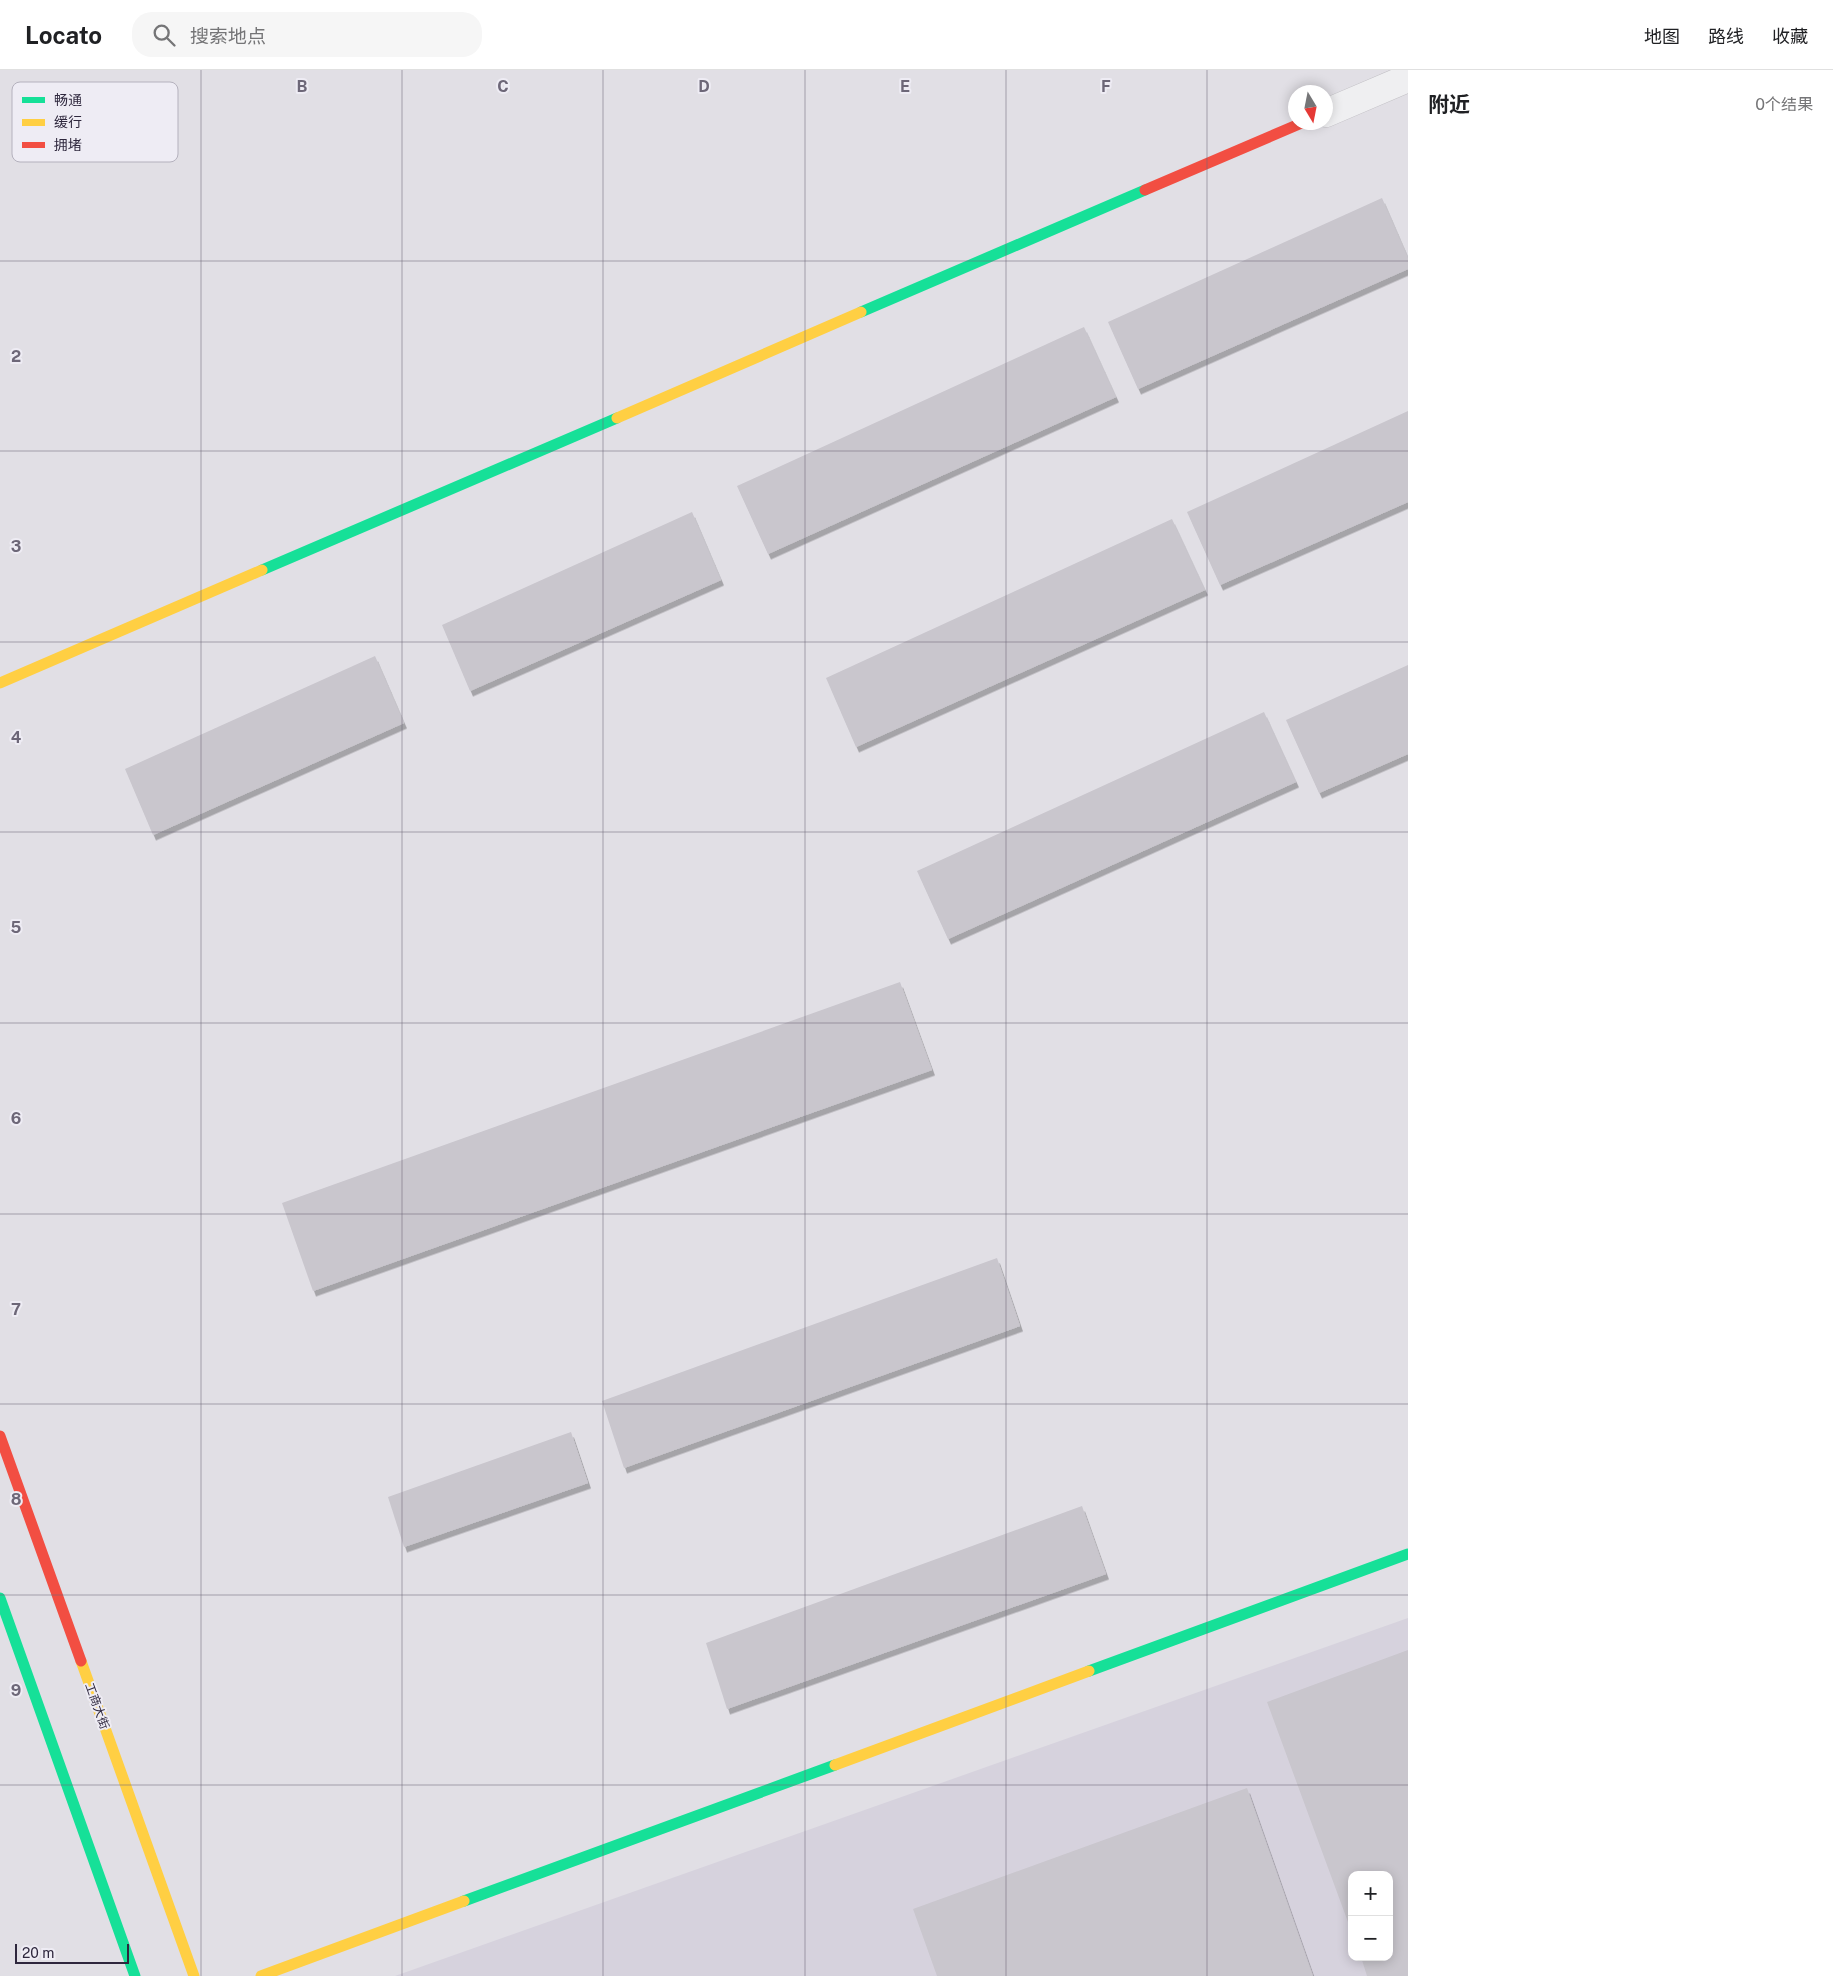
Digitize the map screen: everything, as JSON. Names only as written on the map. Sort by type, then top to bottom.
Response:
[{"type":"street","points":[[1333,110],[1408,78]]},
{"type":"street","points":[[0,682],[1288,129]]},
{"type":"street","name":"工商大街","points":[[0,1436],[194,1976]]},
{"type":"street","points":[[261,1976],[1408,1554]]},
{"type":"street","points":[[0,1598],[135,1976]]},
{"type":"shaded area","points":[[1408,1618],[1408,1976],[395,1976]]},
{"type":"building","points":[[1382,198],[1408,258],[1408,269],[1138,389],[1108,322]]},
{"type":"building","points":[[1084,327],[1116,397],[768,554],[737,486]]},
{"type":"building","points":[[1408,411],[1408,502],[1220,585],[1187,512]]},
{"type":"building","points":[[692,512],[721,580],[470,691],[442,625]]},
{"type":"building","points":[[1172,519],[1205,590],[856,747],[826,678]]},
{"type":"building","points":[[375,656],[404,723],[153,835],[125,769]]},
{"type":"building","points":[[1408,665],[1408,754],[1319,793],[1286,720]]},
{"type":"building","points":[[1264,712],[1296,782],[948,939],[917,871]]},
{"type":"building","points":[[900,982],[932,1070],[313,1291],[282,1203]]},
{"type":"building","points":[[997,1258],[1020,1326],[624,1468],[602,1401]]},
{"type":"building","points":[[571,1432],[588,1483],[404,1547],[388,1497]]},
{"type":"building","points":[[1082,1506],[1106,1574],[727,1709],[706,1643]]},
{"type":"building","points":[[1408,1650],[1408,1976],[1367,1976],[1362,1961],[1393,1961],[1393,1871],[1348,1871],[1348,1922],[1267,1702]]},
{"type":"building","points":[[1247,1788],[1313,1976],[937,1976],[913,1909]]},
{"type":"traffic: fast","points":[[861,312],[1145,190]]},
{"type":"traffic: fast","points":[[262,570],[617,418]]},
{"type":"traffic: fast","points":[[1089,1671],[1408,1554]]},
{"type":"traffic: fast","points":[[0,1598],[135,1976]]},
{"type":"traffic: fast","points":[[464,1901],[835,1765]]},
{"type":"traffic: slow","points":[[617,418],[861,312]]},
{"type":"traffic: slow","points":[[0,683],[262,570]]},
{"type":"traffic: slow","points":[[81,1661],[194,1976]]},
{"type":"traffic: slow","points":[[835,1765],[1089,1671]]},
{"type":"traffic: slow","points":[[261,1976],[464,1901]]},
{"type":"traffic: jam","points":[[1145,190],[1288,129]]},
{"type":"traffic: jam","points":[[0,1436],[81,1661]]}]
